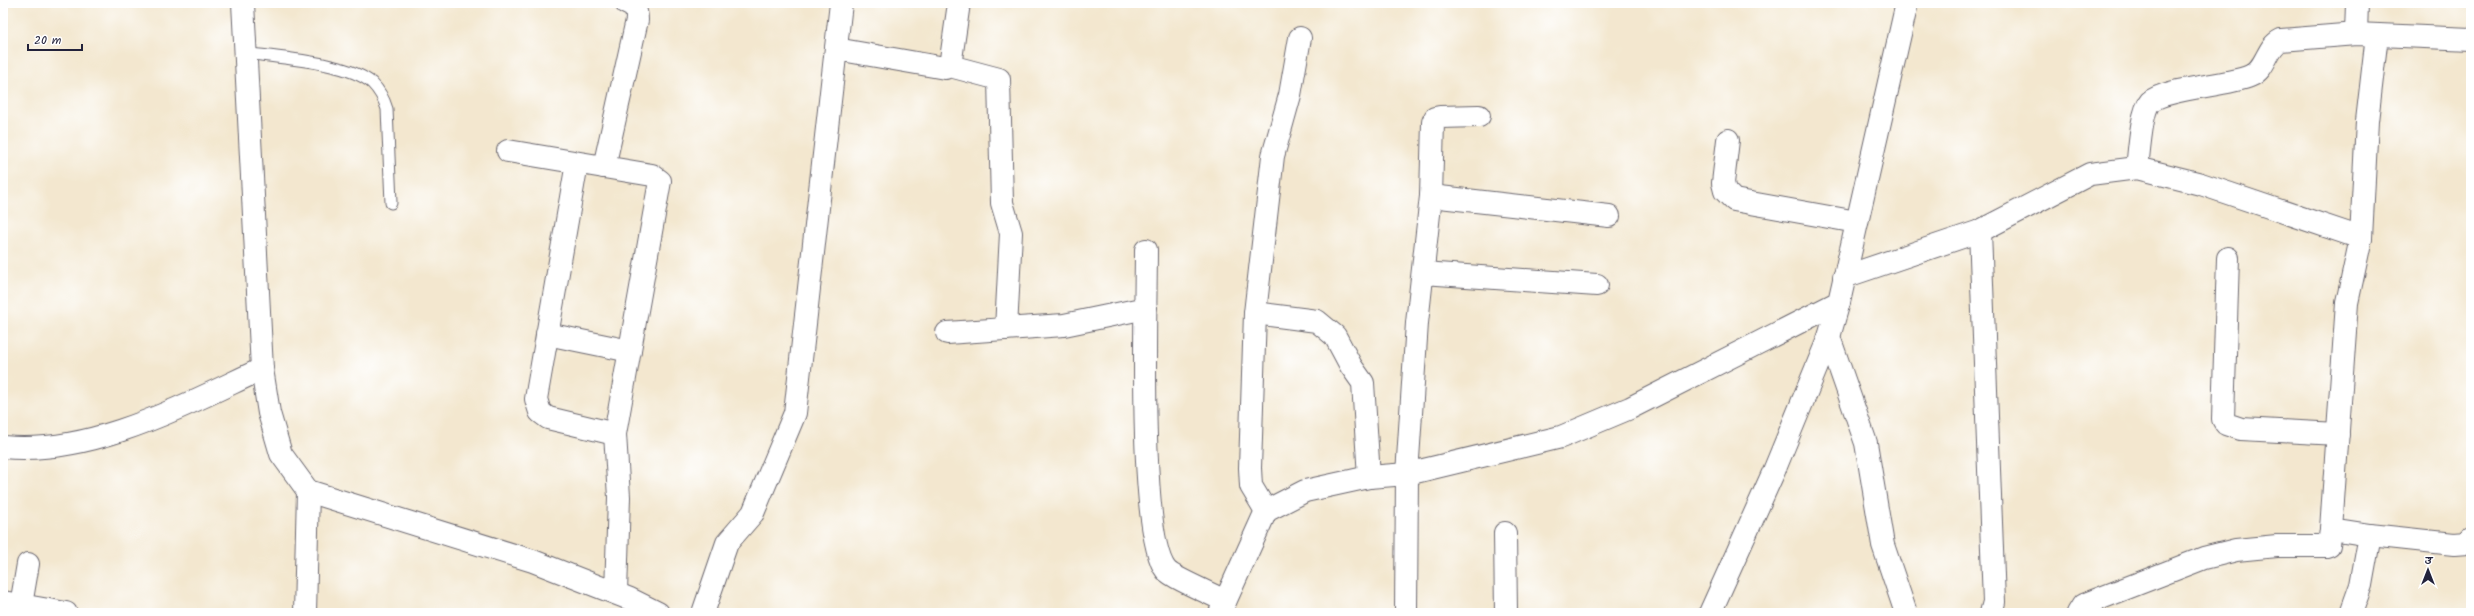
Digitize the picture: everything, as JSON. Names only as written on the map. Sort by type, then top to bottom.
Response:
[{"type":"street","points":[[244,3],[262,369],[269,413],[281,454],[308,491],[533,561],[616,593],[658,613]]},
{"type":"street","points":[[604,167],[637,20],[637,12],[634,7],[626,3]]},
{"type":"street","points":[[703,613],[727,543],[753,513],[795,413],[841,3]]},
{"type":"street","points":[[950,66],[959,3]]},
{"type":"street","points":[[1710,613],[1774,471],[1828,337],[1839,302],[1907,3]]},
{"type":"street","points":[[2078,613],[2083,605],[2204,558],[2243,549],[2278,546],[2329,545],[2347,303],[2361,238],[2367,121],[2366,34],[2357,3]]},
{"type":"street","points":[[2137,168],[2145,114],[2150,102],[2162,95],[2238,81],[2252,75],[2260,70],[2275,43],[2281,40],[2366,34],[2471,39]]},
{"type":"street","points":[[1266,511],[1251,486],[1250,468],[1255,313],[1273,156],[1290,95],[1300,38]]},
{"type":"street","points":[[836,49],[937,68],[950,66],[999,79],[1002,203],[1011,233],[1006,329]]},
{"type":"street","points":[[1406,613],[1407,474],[1423,273],[1431,196],[1432,135],[1435,118],[1480,116]]},
{"type":"street","points":[[1728,140],[1723,182],[1724,191],[1734,200],[1857,222]]},
{"type":"street","points":[[508,151],[652,175],[660,181],[615,434],[619,497],[616,593]]},
{"type":"street","points":[[577,163],[536,399],[540,412],[548,418],[615,434]]},
{"type":"street","points":[[1844,277],[1980,231],[2090,174],[2137,168],[2201,184],[2361,238]]},
{"type":"street","points":[[1431,196],[1609,216]]},
{"type":"street","points":[[1980,231],[1994,602],[1990,613]]},
{"type":"street","points":[[1146,250],[1147,461],[1156,547],[1167,570],[1222,607],[1266,511],[1305,491],[1369,478],[1407,474],[1561,437],[1630,408],[1839,302]]},
{"type":"street","points":[[2228,258],[2223,420],[2226,424],[2241,430],[2338,434]]},
{"type":"street","points":[[1423,273],[1597,285]]},
{"type":"street","points":[[947,333],[1064,325],[1146,308]]},
{"type":"street","points":[[1255,313],[1317,321],[1336,336],[1351,366],[1363,383],[1369,478]]},
{"type":"street","points":[[547,334],[630,351]]},
{"type":"street","points":[[1828,337],[1866,443],[1883,545],[1906,613]]},
{"type":"street","points":[[3,447],[54,446],[130,428],[262,369]]},
{"type":"street","points":[[305,613],[308,491]]},
{"type":"street","points":[[2331,529],[2370,535],[2454,544],[2467,543],[2471,538]]},
{"type":"street","points":[[1505,533],[1506,613]]},
{"type":"street","points":[[2351,613],[2361,585],[2370,535]]},
{"type":"street","points":[[28,564],[12,603],[66,613]]},
{"type":"lane","points":[[246,53],[339,68],[371,83],[383,96],[387,110],[391,203]]}]
